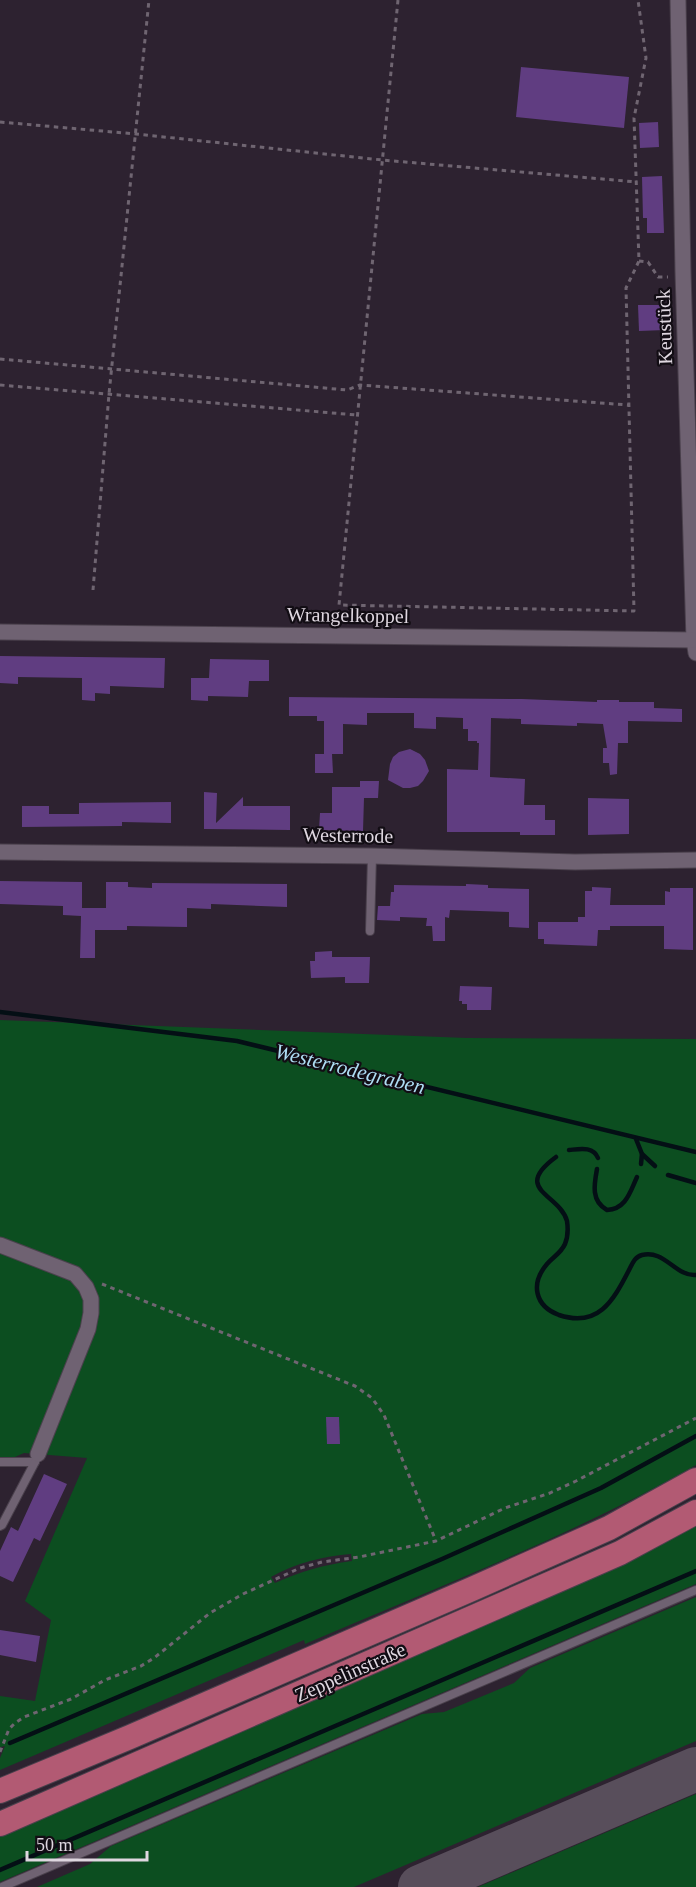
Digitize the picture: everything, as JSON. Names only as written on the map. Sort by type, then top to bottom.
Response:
[{"type":"highway","name":"Zeppelinstraße","points":[[0,1791],[609,1528],[696,1480]]},
{"type":"highway","name":"Zeppelinstraße","points":[[0,1824],[620,1553],[696,1512]]},
{"type":"street","name":"Keustück","points":[[678,0],[695,644]]},
{"type":"street","name":"Wrangelkoppel","points":[[0,632],[695,644]]},
{"type":"street","name":"Westerrode","points":[[0,852],[372,856],[575,862],[696,860]]},
{"type":"street","points":[[0,1245],[75,1274],[86,1287],[91,1299],[88,1329],[36,1458]]},
{"type":"lane","points":[[370,931],[372,856]]},
{"type":"lane","points":[[0,1462],[36,1458]]},
{"type":"lane","points":[[0,1526],[36,1458]]},
{"type":"lane","points":[[2,1887],[696,1590]]},
{"type":"path","points":[[93,590],[109,394],[149,0]]},
{"type":"path","points":[[398,0],[339,605],[634,611],[626,288],[639,261],[634,118],[646,58],[638,0]]},
{"type":"path","points":[[0,122],[382,160],[637,182]]},
{"type":"path","points":[[639,261],[648,262],[658,278],[684,278]]},
{"type":"path","points":[[0,358],[347,390],[360,384],[628,405]]},
{"type":"path","points":[[0,385],[357,415]]},
{"type":"path","points":[[75,1274],[313,1368],[355,1386],[372,1398],[384,1415],[436,1541]]},
{"type":"path","points":[[0,1752],[9,1729],[24,1717],[71,1699],[105,1680],[141,1666],[210,1613],[243,1594],[300,1568],[436,1541],[505,1508],[576,1481],[696,1418]]},
{"type":"green space","points":[[0,1020],[467,1038],[696,1039],[696,1465],[601,1515],[504,1560],[305,1644],[304,1640],[0,1770],[0,1758],[5,1746],[0,1747],[0,1696],[35,1701],[51,1620],[25,1601],[87,1458],[24,1453],[15,1457],[0,1458]],"holes":[[[351,1554],[352,1561],[313,1569],[275,1583],[271,1577],[320,1558]]]},
{"type":"green space","points":[[696,1525],[696,1584],[0,1882],[0,1832],[572,1588]]},
{"type":"green space","points":[[696,1597],[696,1741],[354,1887],[37,1887],[90,1864],[111,1846],[422,1714],[444,1712],[514,1683],[530,1668]]},
{"type":"green space","points":[[696,1794],[696,1887],[478,1887]]},
{"type":"building","points":[[521,67],[629,77],[624,128],[516,117]]},
{"type":"building","points":[[658,122],[659,147],[640,148],[639,123]]},
{"type":"building","points":[[662,176],[664,233],[647,233],[647,218],[643,218],[642,177]]},
{"type":"building","points":[[638,305],[664,305],[665,330],[639,331]]},
{"type":"building","points":[[0,656],[165,658],[164,688],[110,686],[110,694],[95,693],[95,701],[82,700],[82,678],[18,677],[18,684],[0,683]]},
{"type":"building","points":[[210,659],[269,660],[269,681],[249,681],[248,697],[208,696],[208,701],[191,700],[191,678],[209,678]]},
{"type":"building","points":[[289,697],[654,702],[654,708],[682,709],[682,722],[628,721],[628,743],[618,743],[617,774],[610,775],[609,763],[603,763],[603,748],[607,748],[603,724],[577,723],[577,726],[521,724],[521,719],[491,718],[490,777],[525,779],[524,805],[545,805],[545,820],[555,820],[555,835],[520,835],[520,832],[447,832],[447,769],[478,770],[479,743],[468,741],[468,729],[463,729],[463,718],[436,717],[436,729],[414,728],[414,713],[367,713],[367,725],[343,724],[343,754],[324,754],[324,721],[317,721],[317,716],[289,716]]},
{"type":"building","points":[[410,749],[420,754],[429,771],[418,786],[403,788],[388,780],[390,764],[399,752]]},
{"type":"building","points":[[315,754],[332,754],[333,773],[315,773]]},
{"type":"building","points":[[360,781],[379,781],[378,798],[364,798],[363,831],[319,830],[320,813],[332,813],[332,787],[360,787]]},
{"type":"building","points":[[204,792],[217,793],[216,823],[243,797],[243,806],[290,806],[290,830],[204,829]]},
{"type":"building","points":[[588,798],[629,799],[629,834],[588,835]]},
{"type":"building","points":[[171,802],[171,823],[122,822],[122,826],[22,827],[22,806],[49,806],[49,814],[79,814],[79,803]]},
{"type":"building","points":[[0,881],[82,882],[82,908],[106,908],[106,882],[128,882],[128,887],[152,888],[152,883],[287,884],[287,907],[211,904],[211,909],[187,908],[187,927],[127,926],[127,930],[95,930],[95,958],[80,958],[81,916],[63,915],[63,906],[0,904]]},
{"type":"building","points":[[466,884],[488,885],[488,888],[529,889],[529,928],[509,927],[509,912],[450,910],[449,918],[445,917],[445,941],[433,941],[432,926],[426,926],[427,918],[400,917],[400,921],[377,920],[378,906],[390,906],[394,885],[466,886]]},
{"type":"building","points":[[592,887],[611,888],[610,905],[665,905],[665,891],[670,892],[670,888],[693,888],[693,950],[664,949],[664,926],[610,926],[610,930],[598,930],[597,946],[544,944],[544,939],[538,939],[538,922],[578,922],[578,917],[585,917],[585,891],[592,891]]},
{"type":"building","points":[[332,951],[332,957],[370,957],[369,983],[345,983],[345,977],[311,978],[310,961],[315,961],[315,952]]},
{"type":"building","points":[[460,986],[492,987],[491,1010],[467,1010],[467,1004],[459,1001]]},
{"type":"building","points":[[326,1417],[339,1417],[340,1444],[327,1444]]},
{"type":"building","points":[[44,1474],[67,1484],[40,1541],[34,1538],[13,1582],[0,1576],[0,1551],[11,1527],[18,1531]]},
{"type":"building","points":[[0,1630],[40,1636],[36,1662],[0,1655]]},
{"type":"waterway","name":"Westerrodegraben","points":[[0,1012],[237,1041],[696,1152]]},
{"type":"waterway","points":[[636,1139],[642,1154],[655,1166]]},
{"type":"waterway","points":[[569,1150],[590,1150],[598,1158]]},
{"type":"waterway","points":[[641,1164],[642,1154]]},
{"type":"waterway","points":[[556,1157],[543,1168],[538,1177],[538,1185],[563,1212],[568,1232],[563,1247],[547,1264],[538,1279],[538,1294],[545,1306],[559,1315],[573,1318],[594,1315],[610,1302],[634,1262],[642,1255],[657,1256],[682,1272],[696,1275]]},
{"type":"waterway","points":[[597,1169],[596,1197],[607,1210],[619,1207],[623,1203],[637,1177]]},
{"type":"waterway","points":[[668,1175],[696,1183]]},
{"type":"waterway","points":[[10,1743],[442,1559],[601,1488],[696,1436]]},
{"type":"waterway","points":[[0,1870],[696,1571]]},
{"type":"taxiway","points":[[420,1887],[696,1769]]}]
